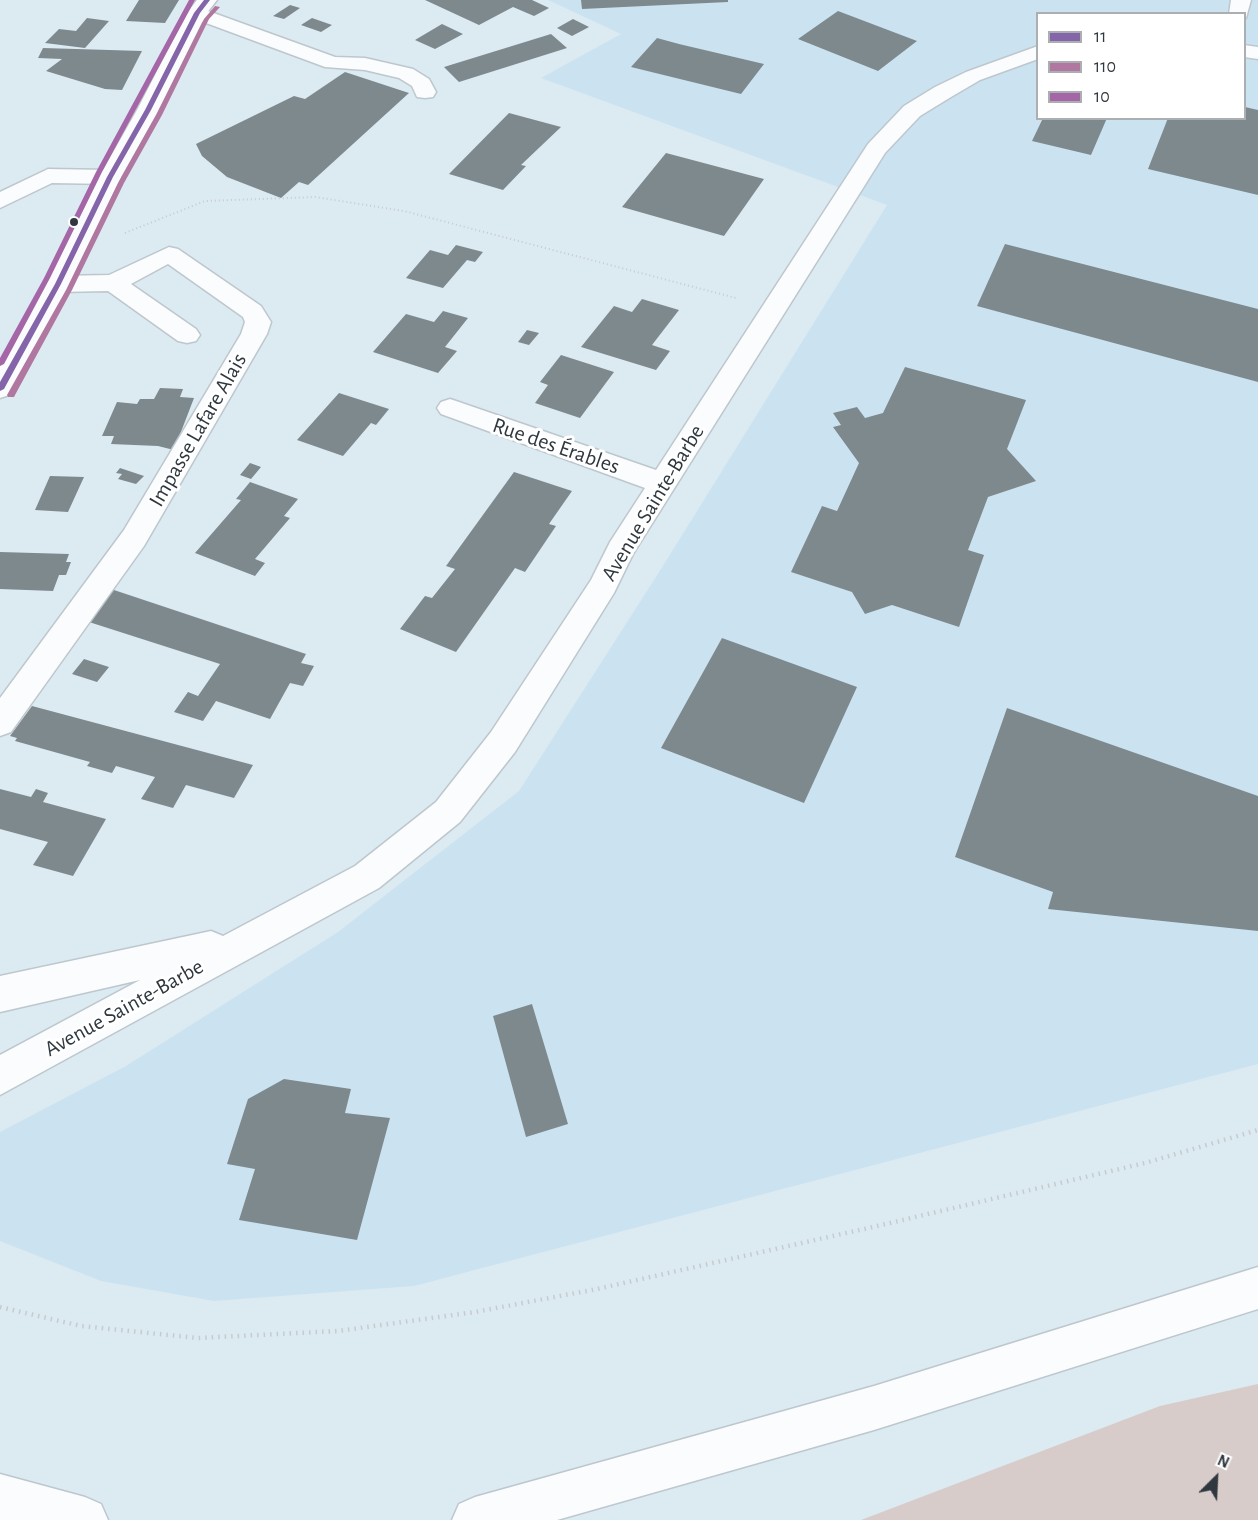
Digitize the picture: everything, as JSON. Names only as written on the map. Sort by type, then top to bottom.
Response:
[{"type":"street","points":[[0,388],[58,284],[110,177],[144,118],[202,7],[332,63],[365,64],[406,73],[422,83],[425,92]]},
{"type":"street","name":"Avenue Sainte-Barbe","points":[[0,1076],[367,877],[448,812],[503,742],[603,585],[620,550],[662,483],[876,149],[912,111],[973,76],[1036,53]]},
{"type":"street","points":[[0,201],[48,176],[110,177]]},
{"type":"street","name":"Impasse Lafare Alais","points":[[0,723],[134,538],[254,334],[258,322],[252,312],[169,254],[114,283],[58,284]]},
{"type":"street","points":[[114,283],[187,335]]},
{"type":"street","name":"Rue des Érables","points":[[450,408],[662,483]]},
{"type":"street","name":"Avenue Sainte-Barbe","points":[[0,994],[248,940]]},
{"type":"street","points":[[475,1520],[874,1408],[1258,1288]]},
{"type":"street","points":[[0,1497],[85,1520]]},
{"type":"path","points":[[73,254],[206,201],[315,197],[405,211],[774,308]]},
{"type":"path","points":[[0,1307],[81,1326],[198,1338],[338,1331],[475,1312],[597,1289],[873,1227],[1145,1162],[1258,1130]]},
{"type":"shaded area","points":[[548,0],[1258,0],[1258,1064],[414,1286],[214,1301],[101,1281],[0,1241],[0,1132],[126,1066],[338,932],[519,791],[661,569],[887,205],[541,78],[621,34]]},
{"type":"shaded area","points":[[1258,1384],[1258,1520],[861,1520],[1160,1406]]},
{"type":"building","points":[[139,0],[179,0],[165,23],[126,21]]},
{"type":"building","points":[[425,0],[532,0],[549,8],[534,16],[513,7],[479,25]]},
{"type":"building","points":[[581,0],[728,0],[728,2],[582,9]]},
{"type":"building","points":[[290,5],[300,8],[284,19],[273,16]]},
{"type":"building","points":[[838,11],[917,41],[878,71],[798,39]]},
{"type":"building","points":[[87,18],[109,21],[85,48],[45,43],[59,29],[76,31]]},
{"type":"building","points":[[312,18],[332,25],[321,32],[301,25]]},
{"type":"building","points":[[573,19],[589,27],[572,36],[557,28]]},
{"type":"building","points":[[442,24],[463,34],[435,49],[415,40]]},
{"type":"building","points":[[551,34],[567,48],[459,82],[444,67]]},
{"type":"building","points":[[657,38],[764,64],[741,94],[631,67]]},
{"type":"building","points":[[43,48],[142,51],[122,90],[105,89],[46,71],[62,59],[38,58]]},
{"type":"building","points":[[345,72],[409,93],[308,185],[299,182],[281,198],[227,177],[202,156],[196,144],[294,96],[305,99]]},
{"type":"building","points":[[1246,107],[1258,110],[1258,195],[1148,169],[1167,120],[1246,120]]},
{"type":"building","points":[[509,113],[561,127],[521,165],[526,166],[503,190],[449,174]]},
{"type":"building","points":[[1042,120],[1106,120],[1091,155],[1032,141]]},
{"type":"building","points":[[666,153],[764,179],[724,236],[622,207]]},
{"type":"building","points":[[1005,244],[1258,309],[1258,382],[977,306]]},
{"type":"building","points":[[456,245],[483,252],[475,262],[467,260],[443,288],[406,278],[430,250],[448,255]]},
{"type":"building","points":[[642,299],[679,310],[652,345],[670,351],[656,370],[581,347],[614,306],[632,312]]},
{"type":"building","points":[[443,311],[468,318],[445,347],[457,351],[438,373],[373,352],[406,314],[434,322]]},
{"type":"building","points":[[527,330],[539,333],[529,345],[518,342]]},
{"type":"building","points":[[561,355],[614,372],[580,418],[535,403],[548,385],[540,382]]},
{"type":"building","points":[[905,367],[1026,400],[1007,449],[1036,481],[988,497],[968,550],[984,555],[959,627],[892,605],[865,614],[852,592],[791,572],[822,506],[837,511],[859,463],[833,427],[841,425],[833,413],[857,407],[865,418],[883,413]]},
{"type":"building","points":[[160,388],[183,389],[180,397],[194,398],[174,450],[158,446],[111,444],[114,436],[102,436],[117,402],[137,404],[140,399],[154,399]]},
{"type":"building","points":[[339,393],[389,409],[376,425],[371,423],[343,456],[297,440]]},
{"type":"building","points":[[250,463],[261,467],[251,479],[240,475]]},
{"type":"building","points":[[120,468],[144,476],[136,484],[118,479],[122,474],[116,473]]},
{"type":"building","points":[[514,472],[572,491],[549,524],[556,526],[525,572],[515,568],[456,652],[400,629],[425,596],[432,598],[455,569],[446,566]]},
{"type":"building","points":[[50,476],[84,477],[68,512],[35,510]]},
{"type":"building","points":[[250,482],[298,499],[284,516],[290,518],[255,559],[265,563],[255,576],[195,553],[241,500],[236,499]]},
{"type":"building","points":[[0,552],[69,554],[66,562],[71,562],[66,575],[59,575],[53,591],[0,589]]},
{"type":"building","points":[[111,589],[306,654],[301,663],[314,666],[303,686],[290,683],[270,719],[216,701],[203,721],[174,712],[188,692],[198,696],[220,664],[89,622]]},
{"type":"building","points":[[722,638],[857,687],[804,803],[661,748]]},
{"type":"building","points":[[84,659],[109,667],[97,682],[72,674]]},
{"type":"building","points":[[32,706],[253,765],[234,798],[186,785],[173,808],[141,799],[155,777],[116,766],[112,773],[87,766],[90,762],[15,741],[17,738],[10,736]]},
{"type":"building","points":[[1007,708],[1258,796],[1258,931],[1048,909],[1053,892],[955,857]]},
{"type":"building","points":[[0,789],[31,797],[36,789],[48,793],[43,802],[106,819],[73,876],[33,865],[48,842],[0,829]]},
{"type":"building","points":[[532,1004],[568,1124],[526,1137],[493,1016]]},
{"type":"building","points":[[284,1079],[351,1089],[345,1113],[390,1118],[357,1240],[239,1220],[255,1169],[227,1164],[248,1099]]},
{"type":"transit line","name":"10","points":[[0,364],[47,278],[99,172],[192,0]]},
{"type":"transit line","name":"11","points":[[0,389],[58,284],[110,177],[148,110],[197,13],[207,0]]},
{"type":"transit line","name":"110","points":[[11,395],[69,290],[121,183],[159,115],[207,19],[217,7]]}]
